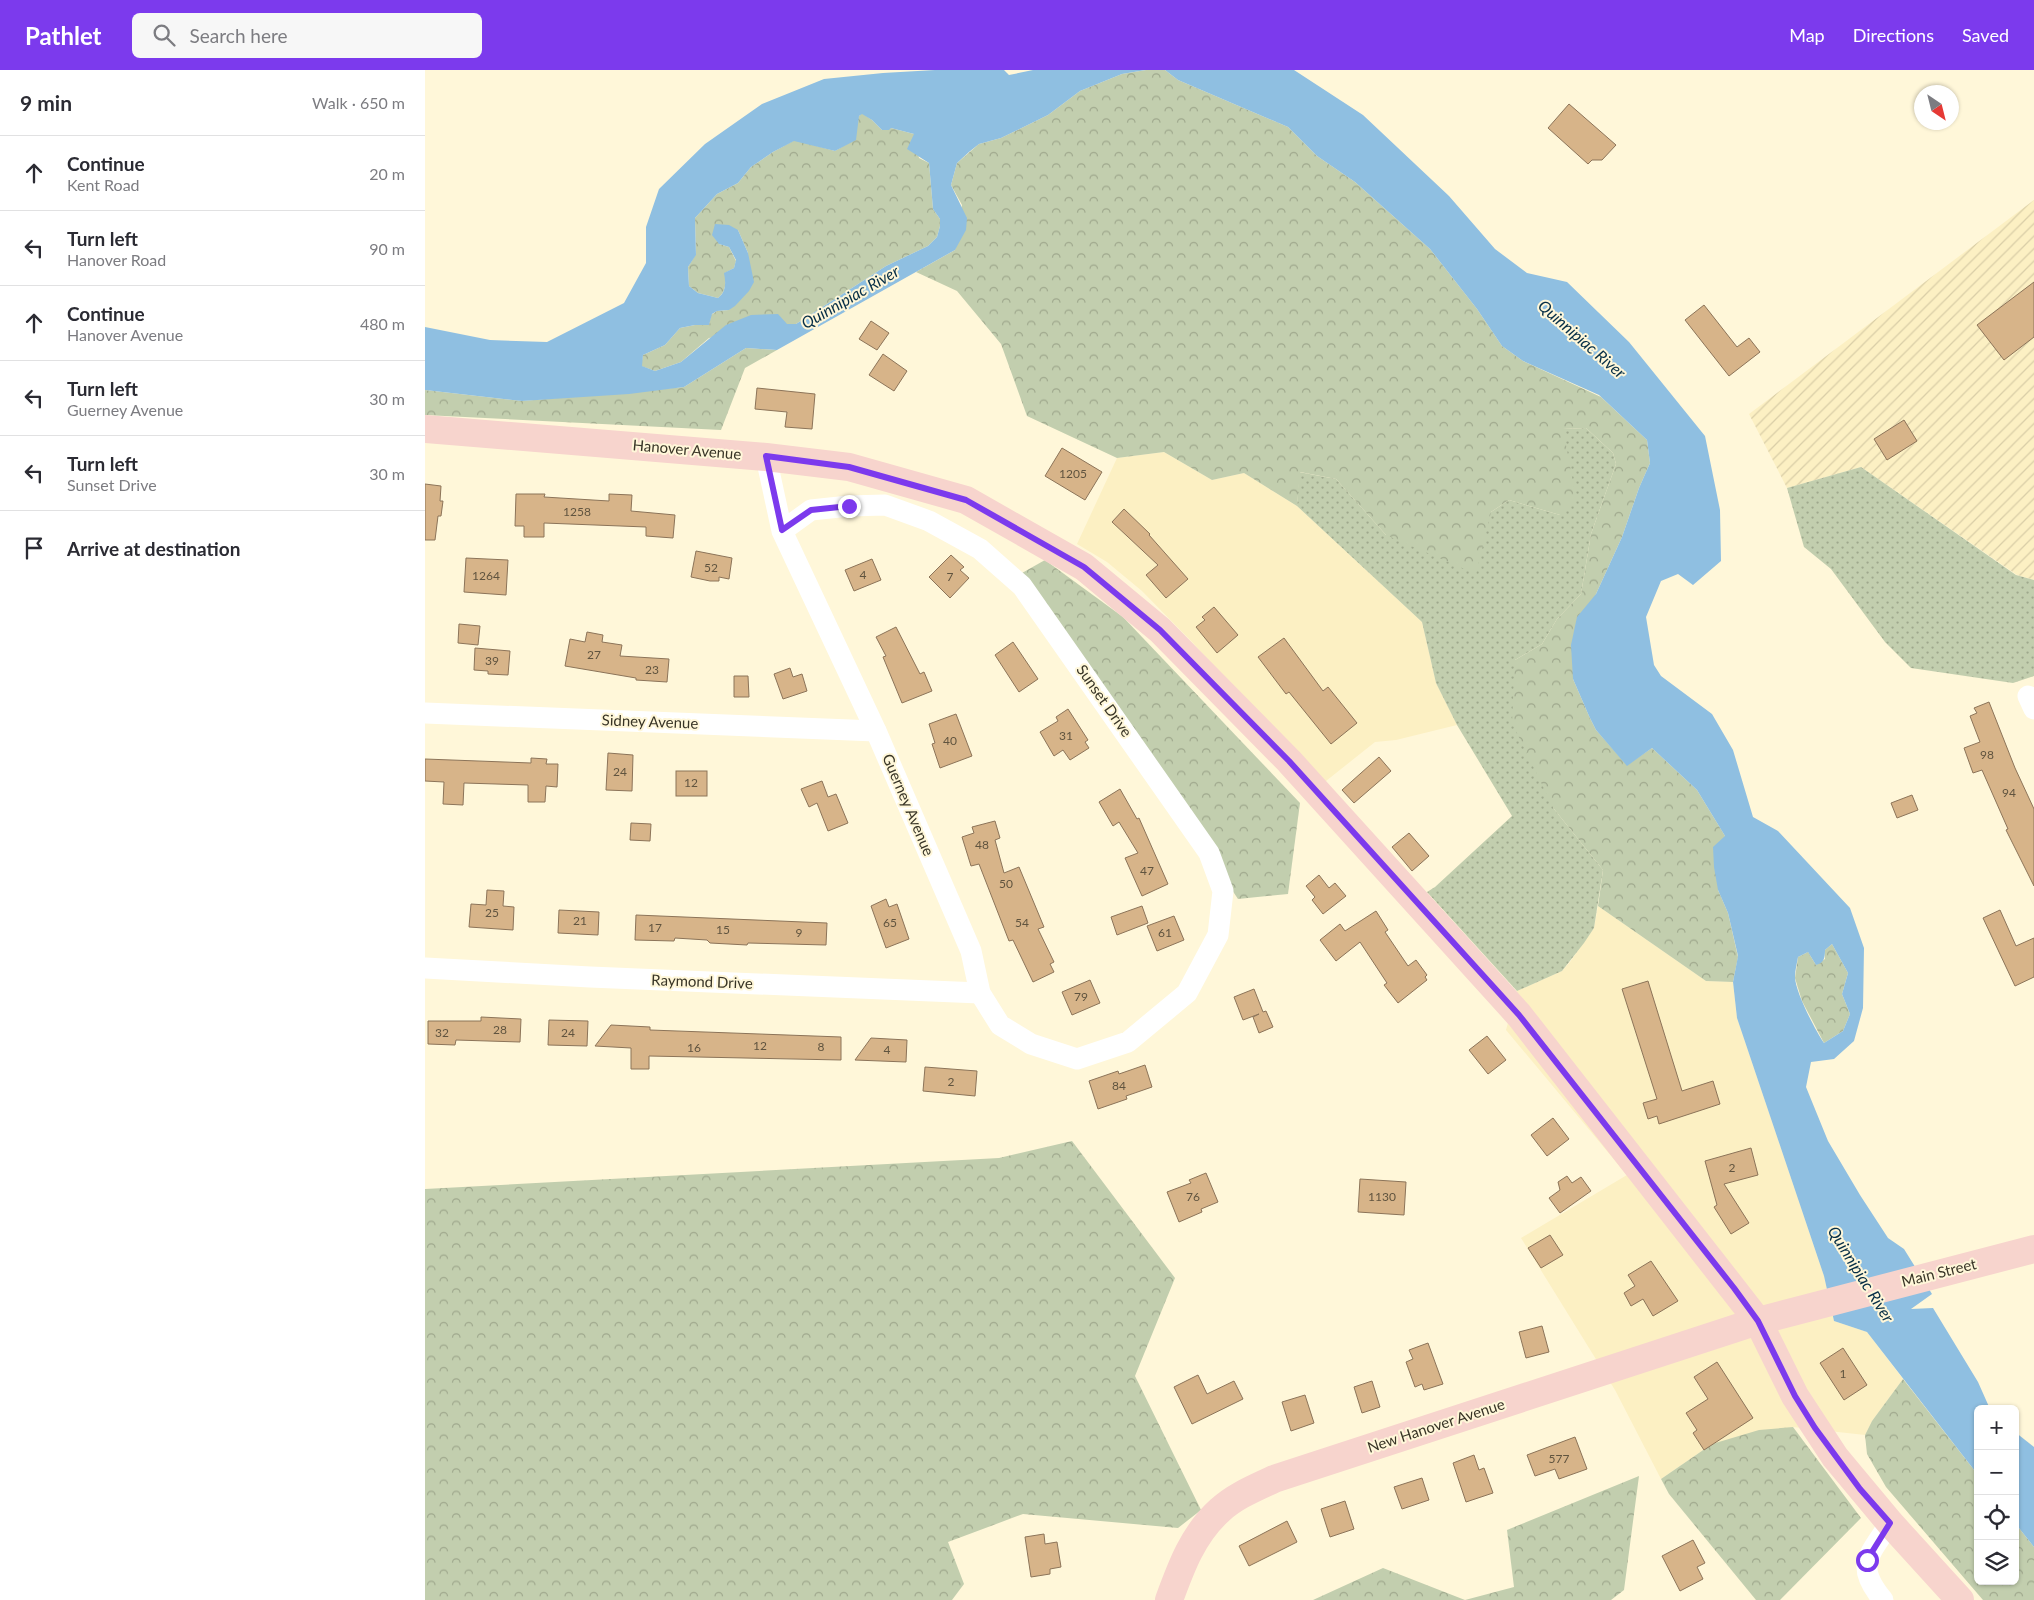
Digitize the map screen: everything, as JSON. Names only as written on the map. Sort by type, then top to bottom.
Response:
[{"type":"main road","name":"Hanover Avenue","points":[[425,429],[766,456],[849,467],[966,500],[1084,567],[1160,630],[1289,761],[1519,1015],[1758,1321],[1795,1396],[1815,1428],[1850,1476],[1960,1600]]},
{"type":"main road","name":"Main Street","points":[[1758,1321],[1828,1301],[2034,1249]]},
{"type":"main road","name":"New Hanover Avenue","points":[[1169,1600],[1181,1567],[1197,1534],[1220,1509],[1244,1493],[1273,1479],[1758,1321]]},
{"type":"street","name":"Guerney Avenue","points":[[766,456],[782,530],[875,731],[971,951],[980,993],[1000,1025],[1031,1044],[1077,1059],[1128,1042]]},
{"type":"street","name":"Sunset Drive","points":[[782,530],[811,510],[885,505],[929,521],[979,548],[1022,586],[1209,853],[1223,891],[1219,936],[1187,993],[1128,1042]]},
{"type":"street","name":"Sidney Avenue","points":[[425,713],[875,731]]},
{"type":"street","name":"Raymond Drive","points":[[425,968],[610,978],[980,993]]},
{"type":"street","points":[[1883,1600],[1873,1588],[1867,1574],[1867,1560],[1890,1523]]},
{"type":"shaded area","points":[[2034,200],[2034,580],[2017,575],[1861,467],[1787,488],[1749,414]]},
{"type":"shaded area","points":[[1164,452],[1212,480],[1244,473],[1297,506],[1422,622],[1436,683],[1457,725],[1396,740],[1375,742],[1321,785],[1193,643],[1142,591],[1107,562],[1077,544],[1117,458]]},
{"type":"shaded area","points":[[1598,906],[1706,981],[1733,982],[1737,1018],[1824,1276],[1834,1321],[1867,1332],[1903,1379],[1872,1421],[1865,1435],[1793,1427],[1712,1444],[1661,1479],[1615,1390],[1521,1238],[1627,1175],[1506,1030],[1517,991],[1562,971],[1594,928]]},
{"type":"green space","points":[[1146,70],[1165,70],[1178,80],[1288,127],[1317,156],[1355,182],[1430,249],[1477,309],[1502,346],[1523,361],[1601,397],[1647,440],[1650,463],[1622,537],[1596,594],[1573,679],[1596,730],[1627,765],[1652,748],[1697,790],[1725,836],[1718,890],[1728,913],[1738,957],[1733,982],[1706,981],[1598,906],[1603,870],[1554,809],[1512,723],[1515,660],[1542,644],[1557,619],[1581,594],[1591,534],[1616,464],[1613,453],[1586,428],[1563,429],[1576,498],[1560,515],[1509,500],[1491,512],[1476,574],[1386,535],[1336,479],[1300,472],[1297,506],[1244,473],[1212,480],[1164,452],[1117,458],[1027,416],[1001,344],[957,291],[916,272],[955,250],[962,205],[951,185],[957,163],[979,144],[1001,138],[1048,115],[1080,91],[1122,74]]},
{"type":"green space","points":[[862,113],[882,130],[891,128],[914,134],[919,158],[929,163],[933,209],[940,219],[937,237],[928,246],[886,266],[796,324],[709,338],[681,362],[655,371],[641,366],[643,355],[665,345],[680,328],[709,325],[711,315],[717,311],[729,310],[748,253],[738,230],[719,244],[729,247],[736,261],[734,268],[725,273],[725,287],[723,293],[718,298],[698,293],[689,286],[688,267],[696,254],[695,218],[717,194],[738,183],[751,167],[795,140],[835,151],[845,145]]},
{"type":"green space","points":[[746,348],[777,350],[745,368],[721,430],[425,415],[425,390],[522,401],[684,387]]},
{"type":"green space","points":[[1586,428],[1613,453],[1616,464],[1591,534],[1581,594],[1557,619],[1542,644],[1515,660],[1554,809],[1603,870],[1594,928],[1584,943],[1562,971],[1517,991],[1427,892],[1435,887],[1512,816],[1457,725],[1436,683],[1422,622],[1297,506],[1299,472],[1336,479],[1386,535],[1491,512],[1509,500],[1560,515],[1563,429]]},
{"type":"green space","points":[[1861,467],[2016,575],[2034,580],[2034,676],[2013,683],[1911,668],[1885,642],[1831,569],[1804,547],[1787,488]]},
{"type":"green space","points":[[1045,560],[1123,617],[1300,803],[1288,894],[1238,899],[1022,573]]},
{"type":"green space","points":[[1832,944],[1848,973],[1842,994],[1850,1014],[1843,1031],[1824,1043],[1802,1001],[1795,978],[1798,957],[1808,952],[1816,965],[1825,959],[1825,950]]},
{"type":"green space","points":[[1072,1141],[1175,1278],[1135,1376],[1201,1510],[1178,1528],[1023,1514],[948,1542],[964,1584],[952,1600],[425,1600],[425,1189],[999,1158]]},
{"type":"green space","points":[[1903,1379],[1974,1470],[1974,1585],[2019,1585],[2019,1528],[2034,1547],[2034,1600],[1983,1600],[1886,1487],[1867,1454],[1865,1435],[1872,1421]]},
{"type":"green space","points":[[1793,1427],[1861,1518],[1780,1600],[1756,1600],[1669,1494],[1661,1479],[1712,1444],[1759,1430]]},
{"type":"green space","points":[[1639,1476],[1624,1590],[1611,1600],[1465,1600],[1514,1587],[1507,1530]]},
{"type":"green space","points":[[1383,1568],[1465,1600],[1313,1600]]},
{"type":"water","name":"Quinnipiac River","points":[[935,70],[1004,70],[1009,75],[1033,70],[1146,70],[1122,74],[1080,91],[1048,115],[1001,138],[979,144],[957,163],[951,185],[967,218],[966,230],[955,250],[777,350],[746,348],[684,387],[629,394],[522,401],[425,390],[425,327],[490,340],[547,342],[624,303],[646,263],[646,227],[659,189],[705,144],[762,104],[824,79]],"holes":[[[862,114],[872,120],[882,130],[889,130],[891,128],[914,134],[907,149],[929,163],[933,209],[940,219],[937,237],[928,246],[886,266],[796,324],[787,324],[778,314],[751,315],[726,325],[681,362],[655,371],[642,366],[643,355],[665,345],[680,328],[709,325],[712,314],[717,311],[729,310],[735,306],[749,291],[754,282],[748,253],[738,230],[729,225],[715,224],[712,235],[719,244],[729,247],[736,260],[734,268],[724,273],[725,287],[723,293],[718,298],[698,293],[689,286],[688,267],[696,255],[695,218],[717,194],[738,183],[751,167],[794,141],[835,151],[856,140],[859,116]]]},
{"type":"water","name":"Quinnipiac River","points":[[1165,70],[1294,70],[1363,115],[1449,196],[1495,249],[1527,273],[1567,282],[1629,342],[1705,436],[1720,510],[1721,561],[1693,585],[1678,574],[1661,581],[1646,617],[1654,665],[1661,676],[1712,714],[1733,750],[1753,817],[1778,831],[1850,908],[1864,948],[1863,1008],[1854,1041],[1834,1059],[1811,1062],[1806,1087],[1828,1141],[1860,1195],[1888,1238],[1904,1249],[1932,1294],[1911,1309],[1933,1308],[1978,1382],[1988,1405],[1974,1405],[1974,1470],[1867,1332],[1834,1321],[1824,1276],[1737,1018],[1733,982],[1738,956],[1728,913],[1718,890],[1714,867],[1713,847],[1725,836],[1697,790],[1652,748],[1627,766],[1596,730],[1573,679],[1571,645],[1577,617],[1596,594],[1622,537],[1650,463],[1647,440],[1599,395],[1523,361],[1502,346],[1477,309],[1430,249],[1355,182],[1317,156],[1288,127],[1178,80]],"holes":[[[1832,944],[1848,973],[1842,994],[1850,1014],[1843,1031],[1824,1043],[1798,991],[1795,977],[1798,957],[1808,952],[1816,965],[1819,964],[1824,960],[1825,950]]]},
{"type":"water","points":[[2019,1435],[2034,1447],[2034,1547],[2019,1528]]},
{"type":"building","points":[[1569,104],[1616,145],[1602,160],[1592,160],[1588,164],[1548,128]]},
{"type":"building","points":[[2034,282],[2034,337],[2004,360],[1977,325]]},
{"type":"building","points":[[1704,305],[1737,347],[1749,338],[1760,352],[1729,376],[1685,320]]},
{"type":"building","points":[[871,321],[889,333],[877,350],[859,339]]},
{"type":"building","points":[[883,354],[907,371],[894,391],[869,375]]},
{"type":"building","points":[[757,388],[815,394],[812,429],[785,427],[787,412],[755,409]]},
{"type":"building","points":[[1904,420],[1917,441],[1887,460],[1874,439]]},
{"type":"building","points":[[1062,448],[1102,472],[1085,500],[1045,476]]},
{"type":"building","points":[[425,484],[441,486],[440,501],[443,501],[441,516],[438,516],[435,540],[425,540]]},
{"type":"building","points":[[516,494],[545,494],[544,497],[609,501],[609,494],[632,495],[631,511],[675,515],[673,538],[646,536],[646,527],[544,523],[544,537],[524,537],[524,526],[515,526]]},
{"type":"building","points":[[1124,509],[1150,534],[1188,579],[1166,598],[1146,575],[1158,565],[1112,522]]},
{"type":"building","points":[[696,551],[732,558],[729,579],[719,577],[719,581],[710,581],[691,577]]},
{"type":"building","points":[[951,555],[964,567],[960,570],[969,578],[950,598],[929,577]]},
{"type":"building","points":[[466,558],[508,560],[506,595],[464,592]]},
{"type":"building","points":[[872,559],[881,580],[854,591],[845,570]]},
{"type":"building","points":[[1214,607],[1238,635],[1217,653],[1196,627],[1205,620],[1202,617]]},
{"type":"building","points":[[459,624],[480,626],[478,645],[458,643]]},
{"type":"building","points":[[896,627],[920,674],[924,672],[932,691],[902,703],[883,657],[886,656],[876,637]]},
{"type":"building","points":[[587,632],[603,635],[602,642],[622,645],[620,656],[669,659],[667,682],[636,680],[636,678],[565,666],[570,639],[585,642]]},
{"type":"building","points":[[1284,638],[1323,691],[1328,687],[1357,723],[1331,744],[1289,692],[1286,694],[1258,657]]},
{"type":"building","points":[[1013,642],[1038,679],[1019,692],[995,655]]},
{"type":"building","points":[[475,648],[510,651],[508,675],[488,674],[488,671],[474,670]]},
{"type":"building","points":[[790,668],[793,677],[802,674],[807,691],[783,699],[774,674]]},
{"type":"building","points":[[734,676],[748,676],[749,697],[734,697]]},
{"type":"building","points":[[1989,702],[2015,768],[2034,809],[2034,886],[2006,830],[2008,829],[1982,770],[1973,773],[1964,748],[1980,742],[1970,716],[1977,713],[1974,708]]},
{"type":"building","points":[[1068,709],[1088,740],[1085,742],[1089,748],[1070,760],[1063,750],[1054,756],[1040,732],[1058,721],[1056,717]]},
{"type":"building","points":[[956,714],[972,756],[940,768],[932,744],[935,743],[929,724]]},
{"type":"building","points":[[608,753],[633,755],[632,791],[606,790]]},
{"type":"building","points":[[1379,757],[1391,771],[1354,803],[1342,790]]},
{"type":"building","points":[[531,758],[547,759],[546,764],[558,764],[557,787],[546,786],[545,802],[528,802],[528,785],[464,783],[463,805],[443,804],[444,782],[425,781],[425,759],[531,763]]},
{"type":"building","points":[[676,771],[707,771],[707,796],[676,796]]},
{"type":"building","points":[[822,781],[828,797],[836,794],[848,823],[828,831],[817,803],[809,807],[801,789]]},
{"type":"building","points":[[1120,789],[1137,819],[1139,818],[1168,884],[1142,896],[1125,858],[1138,853],[1119,822],[1113,826],[1099,802]]},
{"type":"building","points":[[1912,795],[1918,810],[1897,818],[1891,803]]},
{"type":"building","points":[[995,821],[1000,838],[995,840],[1004,873],[1019,867],[1044,927],[1038,929],[1054,962],[1050,964],[1054,972],[1033,982],[1013,940],[1009,941],[979,864],[971,866],[962,837],[974,833],[972,827]]},
{"type":"building","points":[[631,823],[651,824],[650,841],[630,840]]},
{"type":"building","points":[[1409,833],[1429,856],[1412,871],[1392,847]]},
{"type":"building","points":[[1319,875],[1329,888],[1335,883],[1346,896],[1323,914],[1312,900],[1315,897],[1306,886]]},
{"type":"building","points":[[487,890],[504,891],[503,906],[514,907],[513,930],[469,927],[471,904],[486,905]]},
{"type":"building","points":[[886,899],[889,907],[897,904],[909,939],[886,948],[871,906]]},
{"type":"building","points":[[1142,906],[1148,923],[1117,935],[1111,917]]},
{"type":"building","points":[[559,910],[599,912],[598,935],[558,933]]},
{"type":"building","points":[[2000,910],[2016,946],[2034,938],[2034,977],[2015,986],[1983,918]]},
{"type":"building","points":[[1376,911],[1388,930],[1385,932],[1408,966],[1416,960],[1427,975],[1425,977],[1427,980],[1398,1003],[1384,985],[1387,983],[1360,942],[1336,961],[1320,940],[1340,924],[1345,931]]},
{"type":"building","points":[[636,915],[827,923],[826,945],[748,943],[747,945],[710,943],[707,940],[675,938],[674,941],[635,940]]},
{"type":"building","points":[[1174,916],[1184,940],[1157,951],[1147,926]]},
{"type":"building","points":[[1090,980],[1100,1003],[1072,1015],[1062,992]]},
{"type":"building","points":[[1648,981],[1682,1091],[1713,1081],[1720,1104],[1659,1124],[1657,1116],[1648,1119],[1643,1103],[1657,1099],[1622,989]]},
{"type":"building","points":[[1254,989],[1263,1012],[1266,1011],[1273,1027],[1259,1033],[1253,1017],[1259,1014],[1243,1020],[1234,997]]},
{"type":"building","points":[[481,1017],[521,1019],[520,1042],[456,1040],[455,1045],[428,1044],[428,1021],[481,1021]]},
{"type":"building","points":[[549,1020],[588,1021],[587,1046],[548,1045]]},
{"type":"building","points":[[611,1025],[650,1027],[650,1030],[841,1037],[841,1060],[649,1056],[649,1069],[631,1069],[631,1048],[595,1046]]},
{"type":"building","points":[[1487,1036],[1506,1060],[1488,1074],[1469,1050]]},
{"type":"building","points":[[871,1038],[907,1040],[906,1062],[855,1060]]},
{"type":"building","points":[[1145,1065],[1152,1087],[1126,1096],[1127,1099],[1098,1109],[1089,1081],[1118,1071],[1119,1074]]},
{"type":"building","points":[[925,1067],[977,1071],[975,1096],[923,1091]]},
{"type":"building","points":[[1553,1118],[1569,1139],[1547,1156],[1531,1135]]},
{"type":"building","points":[[1751,1148],[1758,1175],[1724,1184],[1749,1223],[1731,1234],[1714,1207],[1717,1205],[1705,1161]]},
{"type":"building","points":[[1206,1173],[1218,1202],[1201,1209],[1202,1212],[1179,1222],[1167,1192],[1191,1183],[1189,1180]]},
{"type":"building","points":[[1567,1176],[1572,1183],[1581,1177],[1591,1191],[1560,1213],[1549,1198],[1560,1190],[1558,1182]]},
{"type":"building","points":[[1360,1179],[1406,1182],[1404,1215],[1358,1212]]},
{"type":"building","points":[[1550,1235],[1563,1255],[1541,1268],[1528,1248]]},
{"type":"building","points":[[1651,1261],[1678,1301],[1653,1316],[1643,1299],[1631,1306],[1624,1293],[1635,1286],[1628,1275]]},
{"type":"building","points":[[1542,1326],[1549,1352],[1526,1358],[1519,1332]]},
{"type":"building","points":[[1428,1343],[1443,1384],[1424,1390],[1422,1384],[1415,1387],[1406,1362],[1413,1359],[1409,1350]]},
{"type":"building","points":[[1843,1348],[1867,1385],[1844,1400],[1820,1363]]},
{"type":"building","points":[[1717,1362],[1753,1418],[1704,1450],[1693,1433],[1697,1430],[1686,1413],[1708,1399],[1694,1377]]},
{"type":"building","points":[[1198,1375],[1207,1394],[1234,1381],[1243,1399],[1192,1424],[1174,1387]]},
{"type":"building","points":[[1372,1381],[1380,1407],[1362,1413],[1354,1387]]},
{"type":"building","points":[[1305,1395],[1314,1423],[1291,1431],[1282,1402]]},
{"type":"building","points":[[1575,1437],[1587,1469],[1559,1479],[1555,1469],[1535,1476],[1527,1455]]},
{"type":"building","points":[[1474,1455],[1479,1470],[1484,1468],[1493,1493],[1466,1502],[1453,1463]]},
{"type":"building","points":[[1422,1478],[1429,1500],[1402,1509],[1394,1487]]},
{"type":"building","points":[[1345,1501],[1354,1529],[1330,1537],[1321,1509]]},
{"type":"building","points":[[1287,1521],[1297,1542],[1249,1566],[1239,1546]]},
{"type":"building","points":[[1044,1534],[1045,1544],[1057,1542],[1061,1567],[1050,1569],[1050,1574],[1031,1577],[1025,1537]]},
{"type":"building","points":[[1693,1540],[1705,1563],[1697,1567],[1703,1579],[1680,1591],[1662,1556]]},
{"type":"route","points":[[849,506],[811,510],[782,530],[766,456],[849,467],[966,500],[1084,567],[1160,630],[1289,761],[1519,1015],[1758,1321],[1795,1396],[1815,1428],[1860,1489],[1890,1523],[1867,1560]]}]
